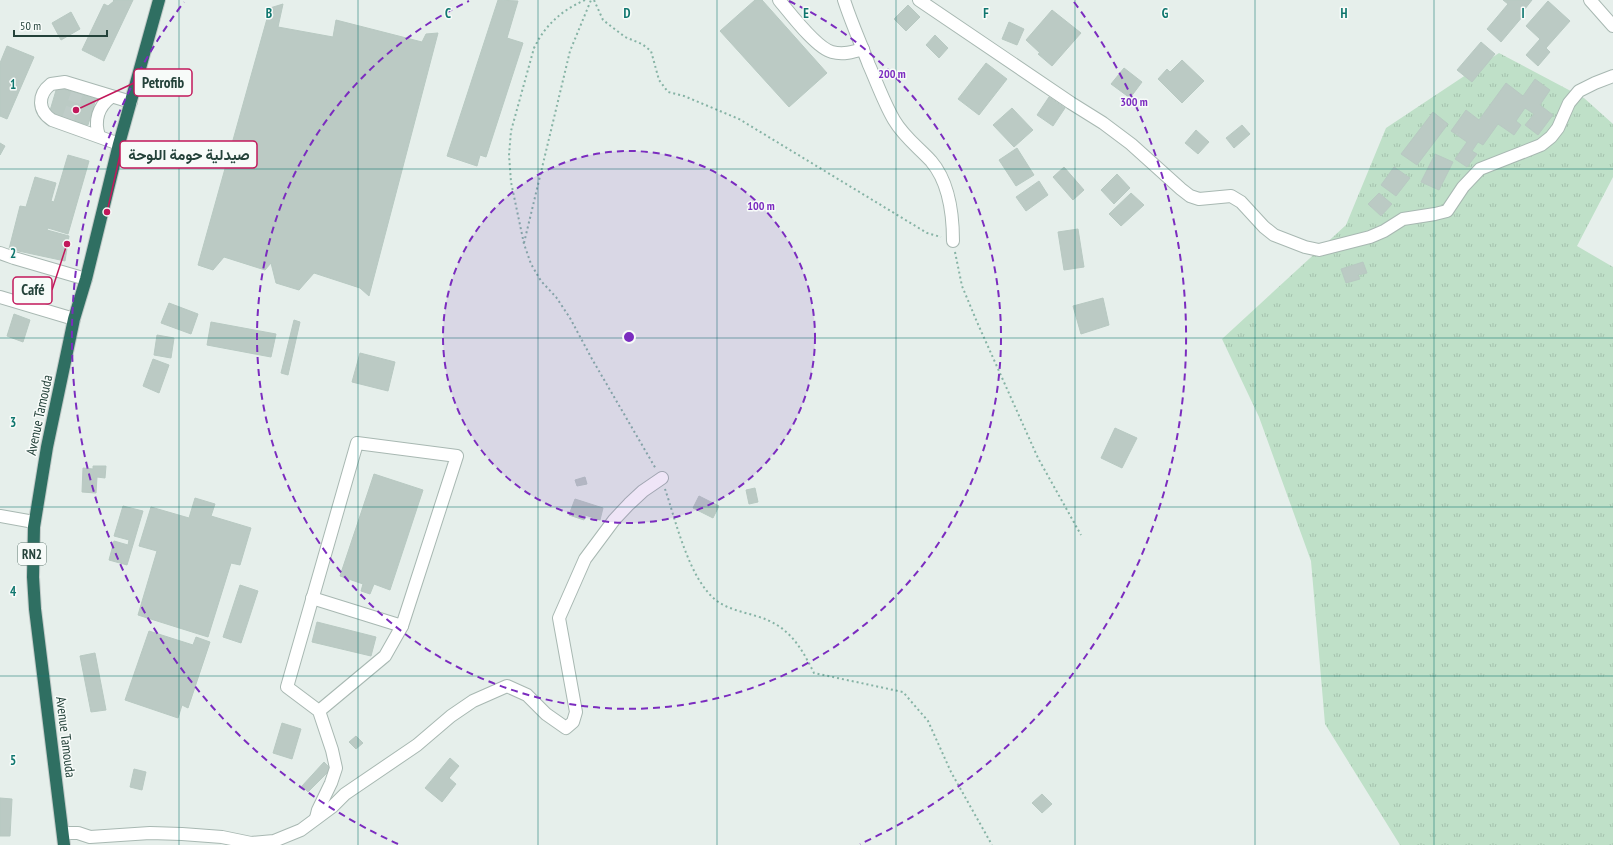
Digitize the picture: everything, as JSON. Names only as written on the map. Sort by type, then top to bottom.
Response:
[{"type":"highway","name":"Avenue Tamouda","points":[[63,839],[35,609],[32,558],[34,522],[47,447],[74,319],[86,280],[119,144],[159,0]]},
{"type":"street","points":[[778,0],[816,42],[831,52],[846,54],[863,49]]},
{"type":"street","points":[[844,0],[893,119],[903,134],[932,162],[940,176],[949,202],[953,220],[953,241]]},
{"type":"street","points":[[919,0],[1103,123],[1131,144],[1190,196],[1199,198],[1231,196],[1241,202],[1264,227],[1274,235],[1304,247],[1319,250],[1370,237],[1384,231],[1403,219],[1447,211],[1463,187],[1480,169],[1541,145],[1551,137],[1558,128],[1569,102],[1579,91],[1594,83],[1613,76]]},
{"type":"street","points":[[1590,0],[1613,26]]},
{"type":"street","points":[[119,144],[67,122],[52,120],[44,113],[41,105],[42,95],[47,87],[56,83],[65,82],[78,90],[110,96],[131,102]]},
{"type":"street","points":[[99,136],[96,124],[99,111],[110,96]]},
{"type":"street","points":[[0,252],[14,258],[86,280]]},
{"type":"street","points":[[0,297],[74,319]]},
{"type":"street","points":[[316,818],[336,768],[332,750],[319,711],[287,687],[357,443],[457,456],[402,626],[385,656],[319,711]]},
{"type":"street","points":[[63,839],[78,833],[87,841],[150,833],[222,837],[251,843],[274,841],[301,830],[332,807],[345,794],[417,745],[473,701],[507,686],[527,696],[546,714],[566,728],[573,722],[576,712],[559,618],[585,559],[614,520],[629,504],[643,491],[662,478]]},
{"type":"street","points":[[0,516],[34,522]]},
{"type":"street","points":[[312,598],[402,626]]},
{"type":"path","points":[[585,0],[564,10],[549,23],[540,35],[532,54],[510,131],[509,155],[511,182],[524,244],[531,264],[541,281],[556,297],[570,318],[592,359],[662,478],[688,555],[706,590],[729,608],[761,618],[784,629],[795,640],[814,673],[902,692],[928,721],[951,772],[992,845]]},
{"type":"path","points":[[524,244],[570,51],[592,0]]},
{"type":"path","points":[[592,0],[603,20],[625,37],[642,44],[651,51],[659,80],[668,92],[684,96],[739,119],[927,233],[953,241],[962,286],[976,322],[1038,458],[1081,535]]},
{"type":"green space","points":[[1499,53],[1584,98],[1613,124],[1613,177],[1577,246],[1613,267],[1613,845],[1400,845],[1325,724],[1311,561],[1259,417],[1222,339],[1346,225],[1386,128]]},
{"type":"building","points":[[113,0],[133,0],[104,61],[82,50],[104,4],[108,6],[114,1]]},
{"type":"building","points":[[498,0],[518,1],[507,38],[523,43],[486,157],[480,155],[477,166],[447,156]]},
{"type":"building","points":[[755,0],[762,0],[827,73],[789,107],[720,31]]},
{"type":"building","points":[[1503,0],[1532,0],[1521,14],[1523,16],[1501,42],[1487,29],[1508,4]]},
{"type":"building","points":[[1548,1],[1570,21],[1546,48],[1550,52],[1538,66],[1526,55],[1540,39],[1526,26]]},
{"type":"building","points":[[283,4],[278,27],[333,37],[336,20],[422,42],[426,34],[438,33],[369,296],[360,288],[314,273],[299,290],[276,283],[271,263],[265,270],[224,257],[213,270],[198,265],[270,8]]},
{"type":"building","points":[[908,5],[920,17],[906,31],[894,19]]},
{"type":"building","points":[[1052,10],[1081,33],[1052,66],[1038,54],[1040,53],[1026,40]]},
{"type":"building","points":[[71,12],[80,29],[61,40],[52,23]]},
{"type":"building","points":[[1009,22],[1024,29],[1017,45],[1002,39]]},
{"type":"building","points":[[935,35],[948,48],[939,58],[926,45]]},
{"type":"building","points":[[1481,42],[1495,54],[1472,82],[1457,70]]},
{"type":"building","points":[[7,46],[34,57],[7,119],[0,116],[0,63]]},
{"type":"building","points":[[1182,60],[1204,81],[1182,103],[1158,79],[1167,69],[1170,72]]},
{"type":"building","points":[[986,63],[1007,79],[979,115],[958,99]]},
{"type":"building","points":[[1124,68],[1142,82],[1130,98],[1111,84]]},
{"type":"building","points":[[1535,79],[1550,90],[1540,105],[1553,115],[1538,135],[1525,125],[1534,114],[1525,108],[1516,121],[1521,125],[1514,135],[1498,124],[1483,145],[1478,142],[1472,151],[1477,154],[1467,167],[1455,159],[1467,142],[1451,131],[1466,110],[1479,120],[1506,83],[1523,96]]},
{"type":"building","points":[[57,87],[96,99],[88,125],[49,114]]},
{"type":"building","points":[[1049,97],[1065,108],[1053,126],[1037,115]]},
{"type":"building","points":[[1012,108],[1033,130],[1014,147],[993,125]]},
{"type":"building","points":[[1433,112],[1448,124],[1417,165],[1401,154]]},
{"type":"building","points":[[1242,125],[1250,134],[1234,148],[1226,138]]},
{"type":"building","points":[[1196,130],[1209,142],[1198,154],[1185,143]]},
{"type":"building","points":[[0,143],[5,146],[0,155]]},
{"type":"building","points":[[1017,148],[1034,175],[1016,186],[999,160]]},
{"type":"building","points":[[1435,154],[1453,162],[1439,190],[1421,182]]},
{"type":"building","points":[[68,155],[89,161],[68,234],[48,228],[47,230],[69,236],[65,261],[9,249],[20,206],[26,207],[35,177],[56,183],[51,201],[54,202]]},
{"type":"building","points":[[1064,167],[1084,190],[1073,200],[1053,177]]},
{"type":"building","points":[[1394,167],[1410,178],[1396,196],[1381,185]]},
{"type":"building","points":[[1117,174],[1130,188],[1114,204],[1101,190]]},
{"type":"building","points":[[1039,181],[1048,195],[1026,211],[1016,197]]},
{"type":"building","points":[[1131,193],[1144,205],[1121,226],[1109,214]]},
{"type":"building","points":[[1379,193],[1392,204],[1381,216],[1368,204]]},
{"type":"building","points":[[1078,229],[1084,267],[1064,270],[1058,232]]},
{"type":"building","points":[[1363,262],[1367,273],[1358,275],[1360,279],[1346,283],[1341,269]]},
{"type":"building","points":[[1103,298],[1109,325],[1081,334],[1073,306]]},
{"type":"building","points":[[169,303],[198,314],[191,334],[161,323]]},
{"type":"building","points":[[14,314],[30,320],[23,342],[7,336]]},
{"type":"building","points":[[294,320],[300,322],[288,375],[281,373]]},
{"type":"building","points":[[211,322],[276,334],[271,357],[207,345]]},
{"type":"building","points":[[157,335],[174,338],[171,358],[154,355]]},
{"type":"building","points":[[360,353],[395,362],[388,391],[352,382]]},
{"type":"building","points":[[153,359],[169,365],[159,393],[143,386]]},
{"type":"building","points":[[1115,428],[1137,438],[1122,468],[1101,458]]},
{"type":"building","points":[[93,466],[106,466],[105,478],[97,477],[96,493],[82,492],[83,468],[93,469]]},
{"type":"building","points":[[374,474],[423,490],[390,590],[374,584],[370,594],[361,591],[363,584],[340,576]]},
{"type":"building","points":[[585,477],[587,484],[577,486],[575,480]]},
{"type":"building","points":[[755,488],[758,502],[749,504],[746,490]]},
{"type":"building","points":[[699,496],[719,506],[713,518],[693,508]]},
{"type":"building","points":[[195,498],[215,504],[211,516],[251,528],[240,565],[231,563],[208,637],[138,615],[157,551],[139,546],[151,507],[189,518]]},
{"type":"building","points":[[575,499],[603,508],[600,520],[585,515],[584,520],[569,515]]},
{"type":"building","points":[[123,506],[143,511],[127,565],[109,560],[114,541],[128,545],[129,540],[114,536]]},
{"type":"building","points":[[240,585],[258,591],[241,643],[223,637]]},
{"type":"building","points":[[317,622],[376,637],[371,656],[312,642]]},
{"type":"building","points":[[149,631],[193,645],[196,637],[210,642],[188,708],[182,705],[178,718],[125,700]]},
{"type":"building","points":[[95,653],[106,710],[91,712],[80,656]]},
{"type":"building","points":[[282,723],[301,729],[292,759],[273,753]]},
{"type":"building","points":[[356,736],[363,743],[356,749],[349,742]]},
{"type":"building","points":[[450,758],[459,766],[449,778],[456,784],[442,802],[425,788]]},
{"type":"building","points":[[324,762],[331,769],[308,792],[302,786]]},
{"type":"building","points":[[134,769],[146,772],[142,790],[130,787]]},
{"type":"building","points":[[1042,794],[1052,804],[1042,813],[1032,803]]},
{"type":"building","points":[[0,798],[12,799],[10,836],[0,836]]},
{"type":"tunnel","points":[[68,119],[77,93]]},
{"type":"place","name":"Petrofib","points":[[76,110]]},
{"type":"place","name":"صيدلية حومة اللوحة","points":[[107,212]]},
{"type":"place","name":"Café","points":[[67,244]]}]
